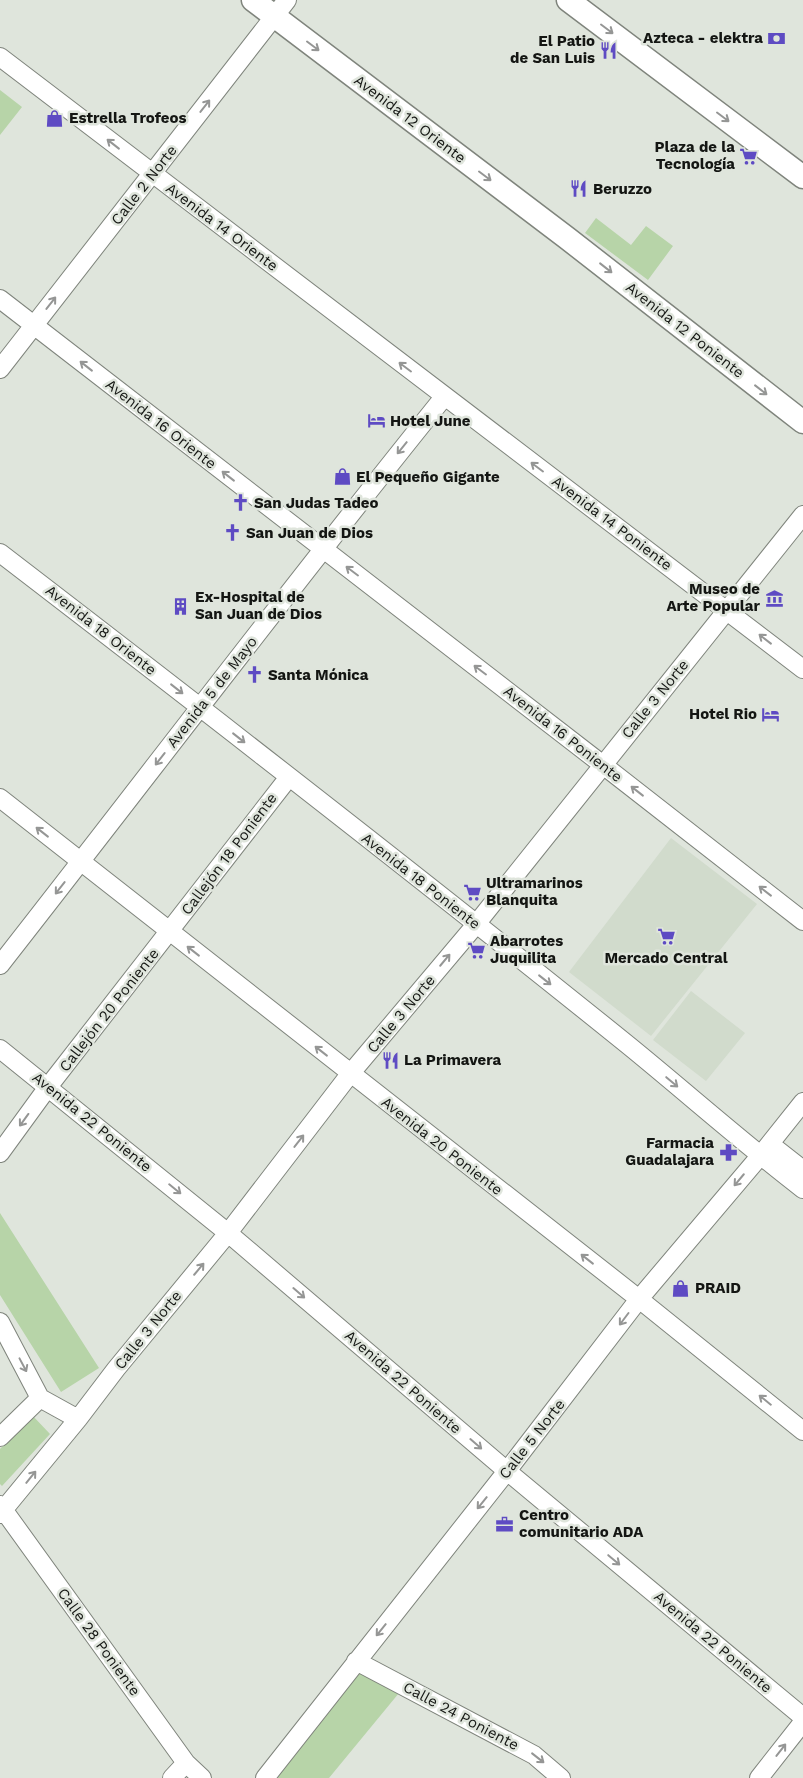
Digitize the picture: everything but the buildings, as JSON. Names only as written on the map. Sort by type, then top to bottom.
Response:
[{"type":"main road","name":"Avenida 12 Oriente","points":[[252,0],[281,8],[567,238]]},
{"type":"main road","points":[[568,0],[803,177]]},
{"type":"main road","name":"Avenida 12 Poniente","points":[[567,238],[803,422]]},
{"type":"street","name":"Calle 2 Norte","points":[[0,369],[281,8]]},
{"type":"street","name":"Avenida 14 Oriente","points":[[0,57],[444,397]]},
{"type":"street","name":"Avenida 16 Oriente","points":[[0,300],[322,548]]},
{"type":"street","name":"Avenida 5 de Mayo","points":[[0,965],[322,548],[444,397]]},
{"type":"street","name":"Avenida 14 Poniente","points":[[444,397],[803,669]]},
{"type":"street","name":"Calle 3 Norte","points":[[1,1510],[78,1419],[116,1369],[228,1233],[350,1074],[475,924],[803,515]]},
{"type":"street","name":"Avenida 16 Poniente","points":[[322,548],[604,764],[803,921]]},
{"type":"street","name":"Avenida 18 Oriente","points":[[0,553],[201,707]]},
{"type":"street","name":"Avenida 18 Poniente","points":[[201,707],[629,1046],[765,1150],[803,1189]]},
{"type":"street","name":"Callejón 18 Poniente","points":[[170,932],[289,777]]},
{"type":"street","name":"Avenida 20 Poniente","points":[[0,798],[803,1431]]},
{"type":"street","name":"Callejón 20 Poniente","points":[[0,1153],[48,1087],[170,932]]},
{"type":"street","name":"Avenida 22 Poniente","points":[[0,1049],[228,1233],[508,1471],[803,1717]]},
{"type":"street","name":"Calle 5 Norte","points":[[265,1778],[508,1471],[639,1300],[803,1102]]},
{"type":"street","name":"Avenida 18 Poniente","points":[[765,1150],[803,1170]]},
{"type":"street","points":[[0,1322],[40,1398],[78,1419]]},
{"type":"street","points":[[0,1437],[40,1398]]},
{"type":"street","name":"Calle 28 Poniente","points":[[1,1510],[186,1763],[202,1778]]},
{"type":"street","name":"Calle 24 Poniente","points":[[356,1661],[534,1755],[561,1778]]},
{"type":"street","points":[[759,1778],[803,1722]]},
{"type":"street","points":[[172,1778],[186,1763]]},
{"type":"shaded area","points":[[671,838],[757,904],[651,1036],[569,972]]},
{"type":"shaded area","points":[[691,991],[745,1033],[706,1081],[653,1040]]},
{"type":"green space","points":[[0,90],[22,107],[0,135]]},
{"type":"green space","points":[[596,218],[631,245],[646,226],[673,246],[648,280],[585,233]]},
{"type":"green space","points":[[0,1213],[99,1368],[61,1392],[0,1295]]},
{"type":"green space","points":[[32,1415],[50,1434],[2,1486],[0,1484],[0,1449]]},
{"type":"green space","points":[[363,1670],[399,1693],[329,1778],[273,1778],[346,1680]]},
{"type":"place","name":"Azteca - elektra","points":[[777,38]]},
{"type":"place","name":"El Patio de San Luis","points":[[609,50]]},
{"type":"place","name":"Estrella Trofeos","points":[[55,118]]},
{"type":"place","name":"Plaza de la Tecnología","points":[[749,156]]},
{"type":"place","name":"Beruzzo","points":[[579,189]]},
{"type":"place","name":"Hotel June","points":[[376,421]]},
{"type":"place","name":"El Pequeño Gigante","points":[[342,477]]},
{"type":"place","name":"San Judas Tadeo","points":[[240,503]]},
{"type":"place","name":"San Juan de Dios","points":[[232,533]]},
{"type":"place","name":"Museo de Arte Popular","points":[[774,598]]},
{"type":"place","name":"Ex-Hospital de San Juan de Dios","points":[[181,606]]},
{"type":"place","name":"Santa Mónica","points":[[254,675]]},
{"type":"place","name":"Hotel Rio","points":[[771,714]]},
{"type":"place","name":"Ultramarinos Blanquita","points":[[472,892]]},
{"type":"place","name":"Mercado Central","points":[[666,937]]},
{"type":"place","name":"Abarrotes Juquilita","points":[[476,950]]},
{"type":"place","name":"La Primavera","points":[[390,1060]]},
{"type":"place","name":"Farmacia Guadalajara","points":[[728,1152]]},
{"type":"place","name":"PRAID","points":[[681,1288]]},
{"type":"place","name":"Centro comunitario ADA","points":[[505,1524]]}]
